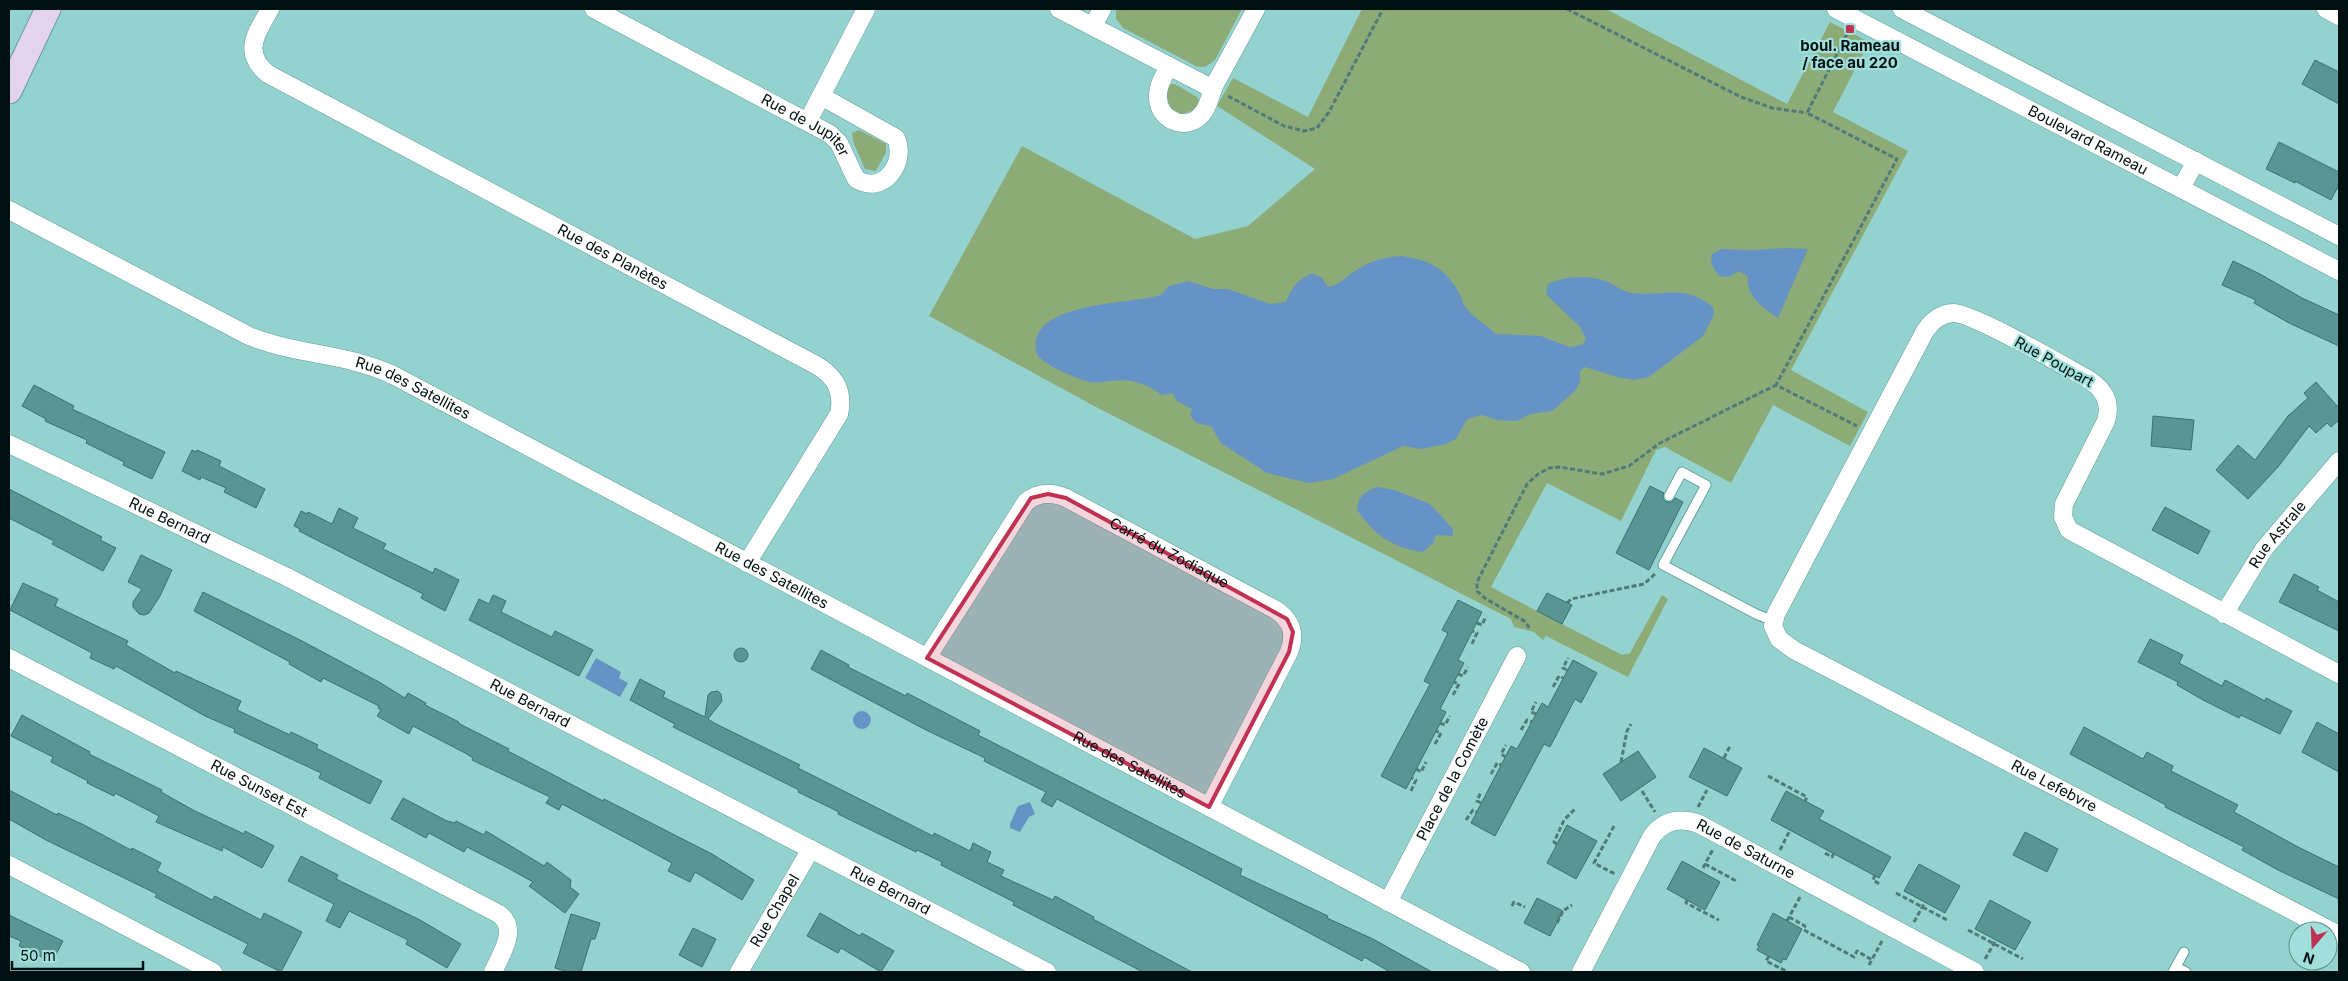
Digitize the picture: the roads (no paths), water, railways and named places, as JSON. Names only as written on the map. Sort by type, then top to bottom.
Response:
[{"type":"street","points":[[9,91],[48,9]]},
{"type":"street","name":"Rue des Planètes","points":[[270,9],[254,39],[252,48],[255,60],[268,74],[816,365],[831,375],[840,390],[839,414],[747,563]]},
{"type":"street","name":"Rue de Jupiter","points":[[594,9],[808,121],[836,139],[851,172],[861,182],[876,185],[888,176],[894,167],[899,151],[896,138],[821,96]]},
{"type":"street","points":[[808,121],[866,9]]},
{"type":"street","points":[[1059,9],[1219,91]]},
{"type":"street","points":[[1092,26],[1102,9]]},
{"type":"street","points":[[1169,66],[1160,86],[1158,100],[1163,114],[1174,122],[1188,123],[1201,115],[1219,91],[1256,9]]},
{"type":"street","name":"Boulevard Rameau","points":[[1836,9],[2339,271]]},
{"type":"street","name":"Boulevard Rameau","points":[[1902,9],[2339,236]]},
{"type":"street","points":[[2326,9],[2339,16]]},
{"type":"street","points":[[2181,188],[2196,161]]},
{"type":"street","name":"Rue des Satellites","points":[[9,210],[249,336],[288,349],[341,357],[388,372],[1521,972]]},
{"type":"street","name":"Rue Poupart","points":[[1774,626],[1925,332],[1937,318],[1952,312],[1962,313],[1978,320],[2101,388],[2107,400],[2108,414],[2064,504],[2065,525],[2075,535],[2339,674]]},
{"type":"street","name":"Rue Bernard","points":[[9,444],[285,576],[1047,972]]},
{"type":"street","name":"Rue Astrale","points":[[2224,614],[2258,556],[2339,461]]},
{"type":"street","name":"Carré du Zodiaque","points":[[926,658],[1026,502],[1037,496],[1048,494],[1060,496],[1074,503],[1276,610],[1291,625],[1293,638],[1289,652],[1209,807]]},
{"type":"street","name":"Rue Lefebvre","points":[[1774,626],[1779,639],[1794,650],[2339,935]]},
{"type":"street","name":"Place de la Comète","points":[[1388,902],[1517,656]]},
{"type":"street","name":"Rue Sunset Est","points":[[9,658],[504,918],[507,923],[508,937],[493,972]]},
{"type":"street","name":"Rue de Saturne","points":[[1581,972],[1652,836],[1664,825],[1681,820],[1694,822],[1890,927],[1978,969]]},
{"type":"street","name":"Rue Chapel","points":[[739,972],[810,849]]},
{"type":"street","points":[[9,865],[213,972]]},
{"type":"lane","points":[[1670,496],[1682,472],[1706,485],[1663,565],[1756,614],[1774,626]]},
{"type":"lane","points":[[2184,952],[2174,969],[2186,972]]},
{"type":"water","points":[[1721,249],[1754,250],[1808,249],[1778,318],[1752,296],[1749,290],[1748,277],[1739,271],[1729,277],[1719,276],[1711,264],[1712,254]]},
{"type":"water","points":[[1401,256],[1427,262],[1440,270],[1452,282],[1467,309],[1496,334],[1541,336],[1569,347],[1582,345],[1586,339],[1580,327],[1546,294],[1548,284],[1578,277],[1608,282],[1632,293],[1674,292],[1693,295],[1713,307],[1714,315],[1703,336],[1649,377],[1634,380],[1585,367],[1580,371],[1580,382],[1576,390],[1552,411],[1531,414],[1517,421],[1497,420],[1482,415],[1467,419],[1456,439],[1446,444],[1422,449],[1403,446],[1333,479],[1309,483],[1267,473],[1221,443],[1211,426],[1196,423],[1190,415],[1192,409],[1177,401],[1172,393],[1161,395],[1148,387],[1128,381],[1089,382],[1047,363],[1038,356],[1036,351],[1036,341],[1042,328],[1054,319],[1070,312],[1090,307],[1161,295],[1169,286],[1189,281],[1213,289],[1228,289],[1270,304],[1286,302],[1296,284],[1312,273],[1322,278],[1328,287],[1338,283],[1369,263]]},
{"type":"water","points":[[1378,487],[1394,490],[1430,504],[1453,529],[1453,536],[1436,535],[1433,543],[1423,552],[1393,544],[1385,539],[1371,527],[1357,510],[1363,495],[1369,490]]},
{"type":"water","points":[[596,658],[621,672],[619,678],[628,683],[620,697],[585,678]]},
{"type":"water","points":[[858,711],[866,711],[871,716],[869,727],[858,729],[853,724],[853,716]]},
{"type":"water","points":[[1030,802],[1035,814],[1029,817],[1020,832],[1010,828],[1018,806]]},
{"type":"place","name":"boul. Rameau / face au 220","points":[[1850,29]]}]
